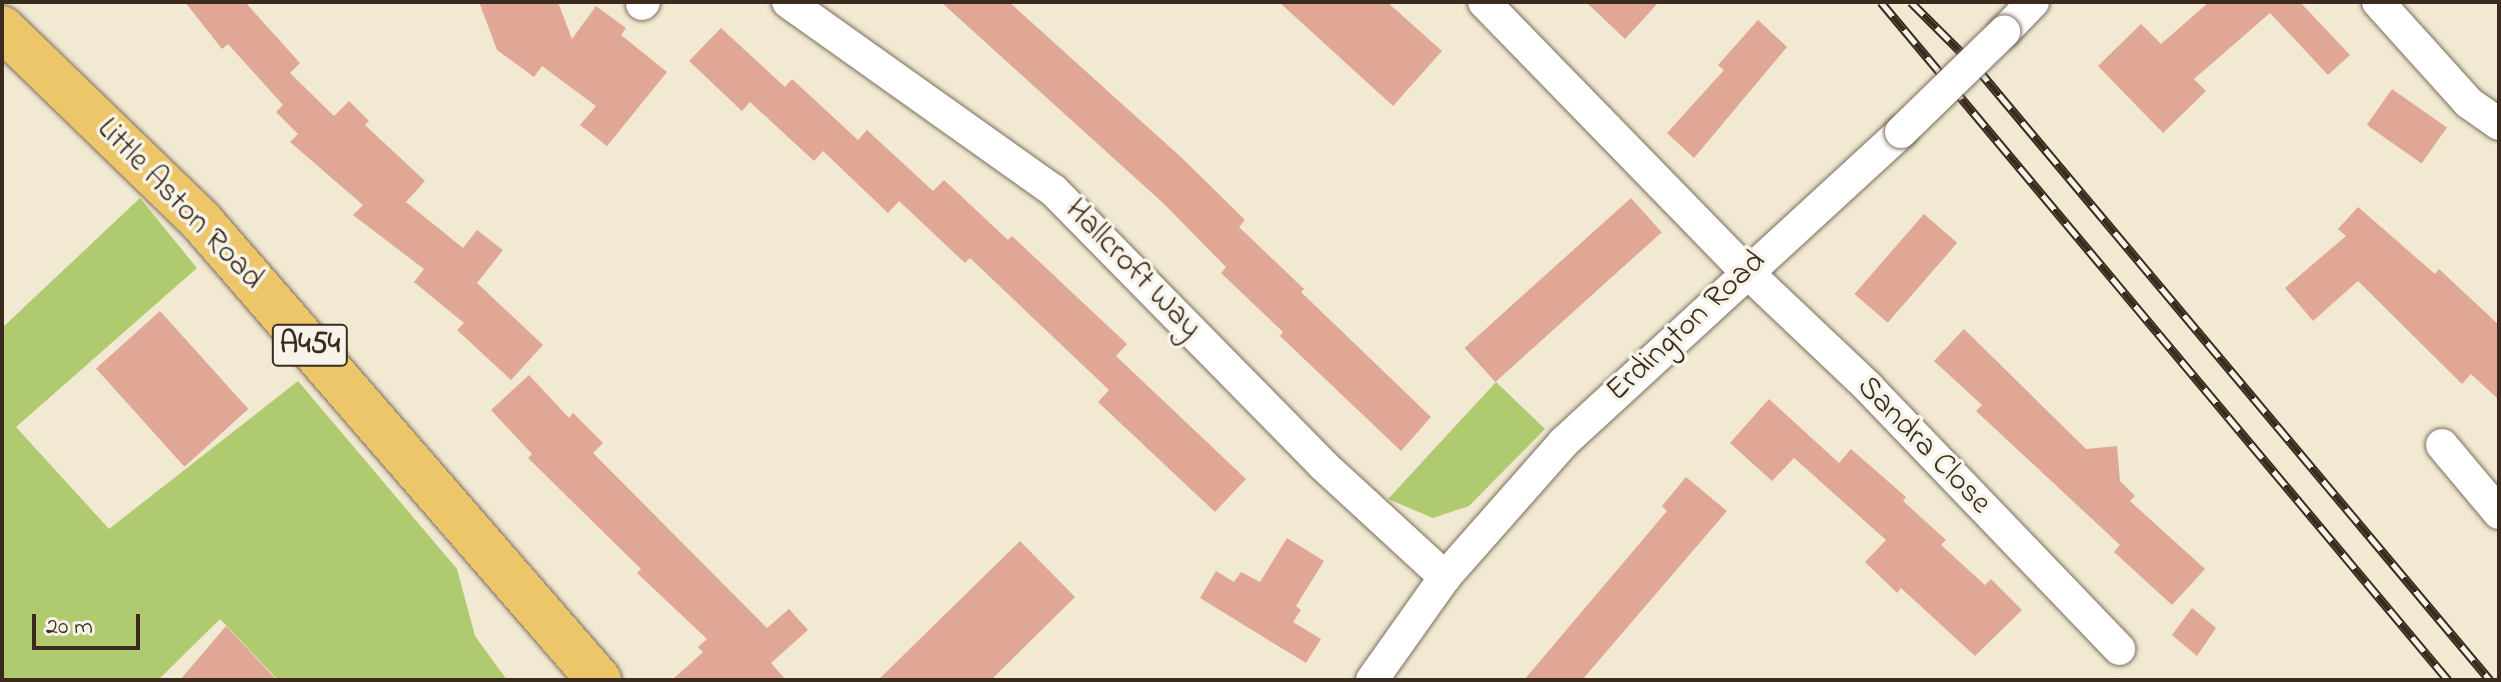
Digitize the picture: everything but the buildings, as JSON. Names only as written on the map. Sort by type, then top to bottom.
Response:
[{"type":"main road","name":"Little Aston Road","points":[[2,28],[201,221],[599,680]]},
{"type":"street","name":"Hallcroft Way","points":[[788,2],[1053,190],[1323,465],[1445,577]]},
{"type":"street","points":[[1484,2],[1747,272]]},
{"type":"street","name":"Erdington Road","points":[[1372,680],[1445,577],[1563,443],[1901,132],[2033,2]]},
{"type":"street","points":[[2378,2],[2469,103],[2499,124]]},
{"type":"street","name":"Sandra Close","points":[[1747,272],[1868,387],[2085,637],[2119,649]]},
{"type":"street","points":[[2442,445],[2497,505]]},
{"type":"green space","points":[[140,198],[197,268],[16,427],[109,529],[298,381],[457,569],[475,636],[507,680],[278,680],[220,619],[158,680],[2,680],[2,328]]},
{"type":"green space","points":[[1496,382],[1545,429],[1469,506],[1433,518],[1388,499]]},
{"type":"railway","points":[[1881,2],[2448,680]]},
{"type":"railway","points":[[1911,2],[1976,67],[2490,680]]}]
